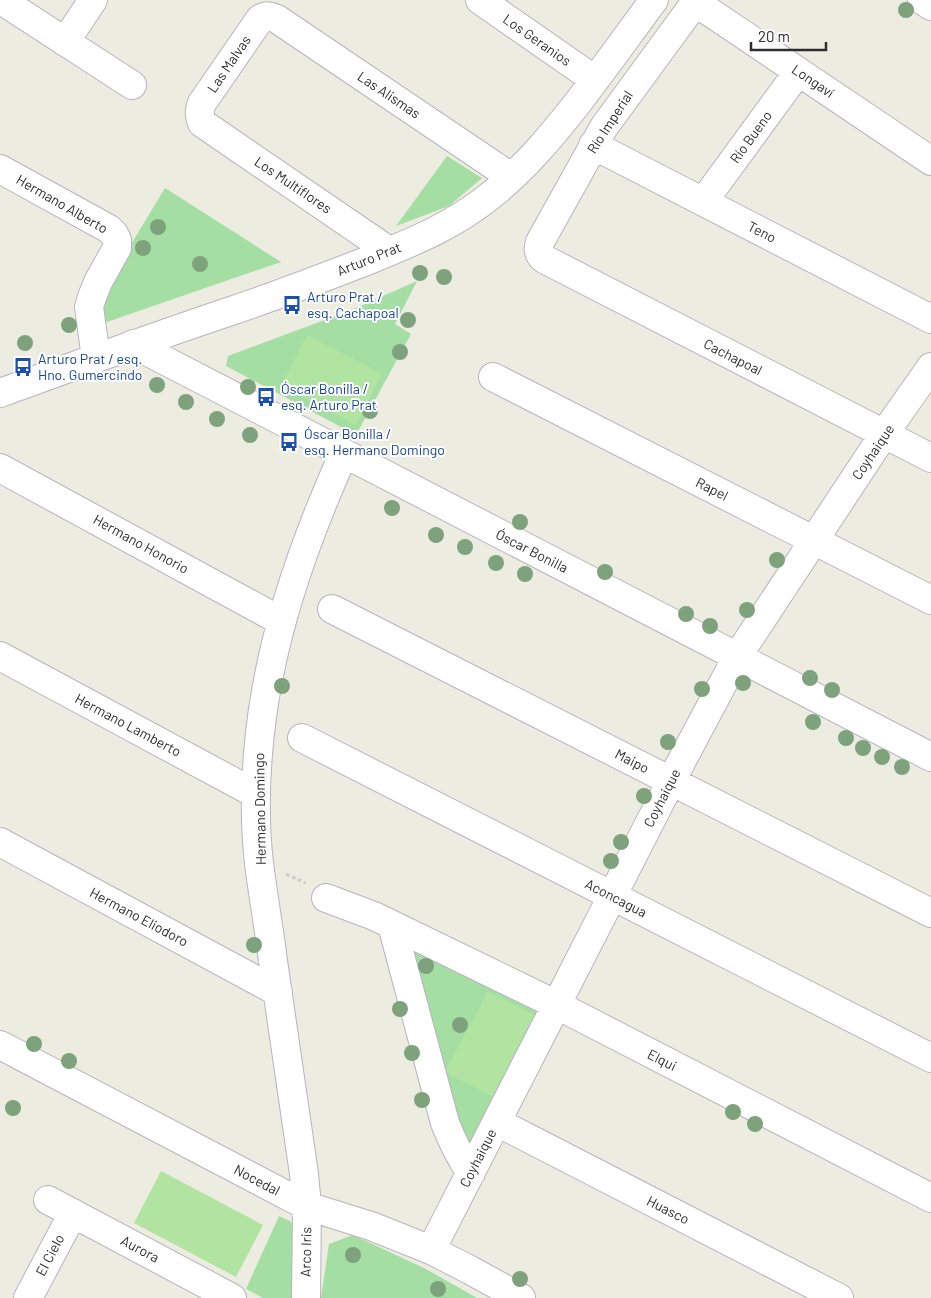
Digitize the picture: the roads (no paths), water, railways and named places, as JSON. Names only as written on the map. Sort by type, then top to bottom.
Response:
[{"type":"street","points":[[1,0],[132,85]]},
{"type":"street","points":[[65,42],[92,0]]},
{"type":"street","name":"Arturo Prat","points":[[2,388],[96,358],[285,292],[417,241],[441,229],[490,196],[527,162],[595,80],[654,0]]},
{"type":"street","points":[[922,0],[931,6]]},
{"type":"street","name":"Los Geranios","points":[[482,1],[595,80]]},
{"type":"street","name":"Longaví","points":[[696,1],[798,72],[931,160]]},
{"type":"street","name":"Río Imperial","points":[[538,252],[540,242],[604,127],[696,1]]},
{"type":"street","name":"Las Malvas","points":[[199,116],[202,104],[255,24],[265,16]]},
{"type":"street","name":"Las Alismas","points":[[265,16],[277,19],[511,177]]},
{"type":"street","name":"Río Bueno","points":[[703,202],[798,72]]},
{"type":"street","name":"Los Multiflores","points":[[199,116],[207,127],[389,251]]},
{"type":"street","name":"Teno","points":[[593,145],[931,319]]},
{"type":"street","name":"Hermano Alberto","points":[[0,169],[114,234],[117,240],[117,248],[98,282],[89,308],[96,358]]},
{"type":"street","name":"Cachapoal","points":[[538,252],[546,260],[931,458]]},
{"type":"street","name":"Óscar Bonilla","points":[[133,344],[931,757]]},
{"type":"street","name":"Coyhaique","points":[[431,1250],[671,781],[737,657],[884,434],[931,367]]},
{"type":"street","name":"Rapel","points":[[493,377],[931,600]]},
{"type":"street","name":"Hermano Domingo","points":[[307,1206],[259,862],[256,794],[261,717],[282,621],[306,542],[344,453]]},
{"type":"street","name":"Hermano Honorio","points":[[0,468],[282,621]]},
{"type":"street","name":"Maipo","points":[[332,609],[931,913]]},
{"type":"street","name":"Hermano Lamberto","points":[[0,656],[256,794]]},
{"type":"street","name":"Aconcagua","points":[[302,738],[931,1058]]},
{"type":"street","name":"Hermano Eliodoro","points":[[0,842],[278,992]]},
{"type":"street","name":"Elqui","points":[[326,898],[355,908],[392,925],[557,1006],[931,1198]]},
{"type":"street","points":[[392,925],[445,1123],[460,1158],[471,1172]]},
{"type":"street","name":"Nocedal","points":[[0,1045],[307,1206],[371,1226],[431,1250],[521,1298]]},
{"type":"street","name":"Huasco","points":[[497,1122],[839,1298]]},
{"type":"street","name":"Aurora","points":[[48,1200],[232,1298]]},
{"type":"street","name":"Arco Iris","points":[[306,1298],[307,1206]]},
{"type":"street","name":"El Cielo","points":[[28,1298],[73,1213]]},
{"type":"place","name":"Arturo Prat / esq. Cachapoal","points":[[292,305]]},
{"type":"place","name":"Arturo Prat / esq. Hno. Gumercindo","points":[[23,367]]},
{"type":"place","name":"Óscar Bonilla / esq. Arturo Prat","points":[[266,397]]},
{"type":"place","name":"Óscar Bonilla / esq. Hermano Domingo","points":[[289,442]]}]
